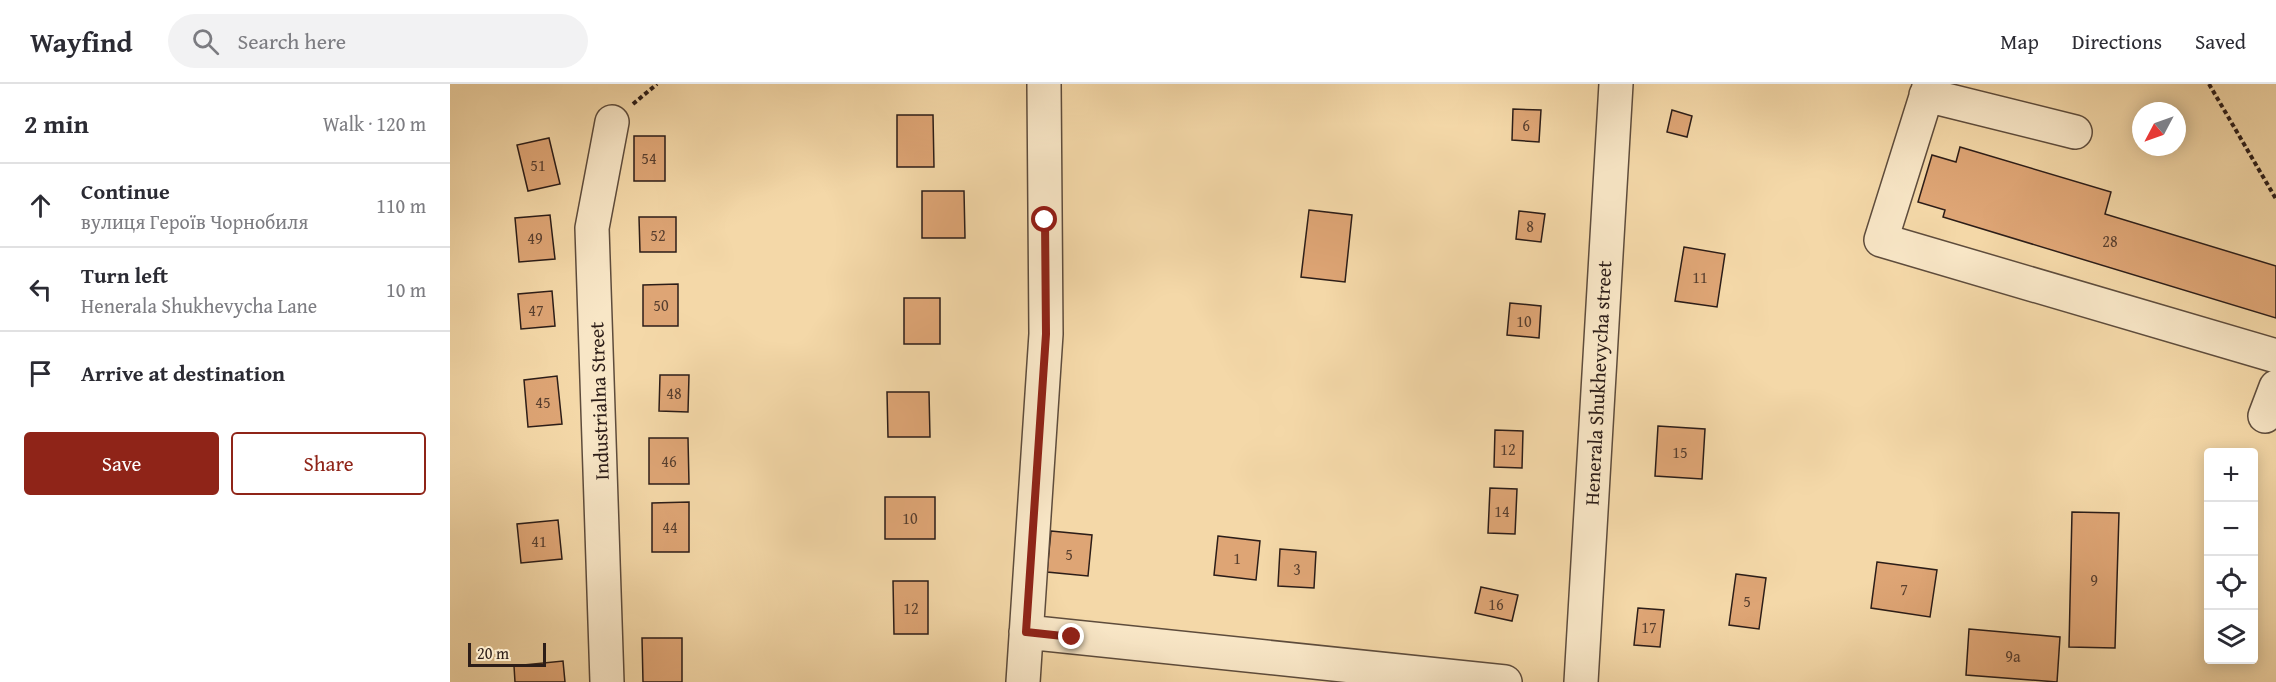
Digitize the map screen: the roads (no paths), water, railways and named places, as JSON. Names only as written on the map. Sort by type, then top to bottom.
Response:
[{"type":"street","points":[[1023,682],[1046,334],[1044,84]]},
{"type":"street","name":"Henerala Shukhevycha street","points":[[1581,682],[1616,84]]},
{"type":"street","points":[[2075,132],[1928,89],[1881,240],[2276,356]]},
{"type":"street","name":"Industrialna Street","points":[[608,682],[592,228],[612,122]]},
{"type":"street","points":[[1026,632],[1505,682]]}]
